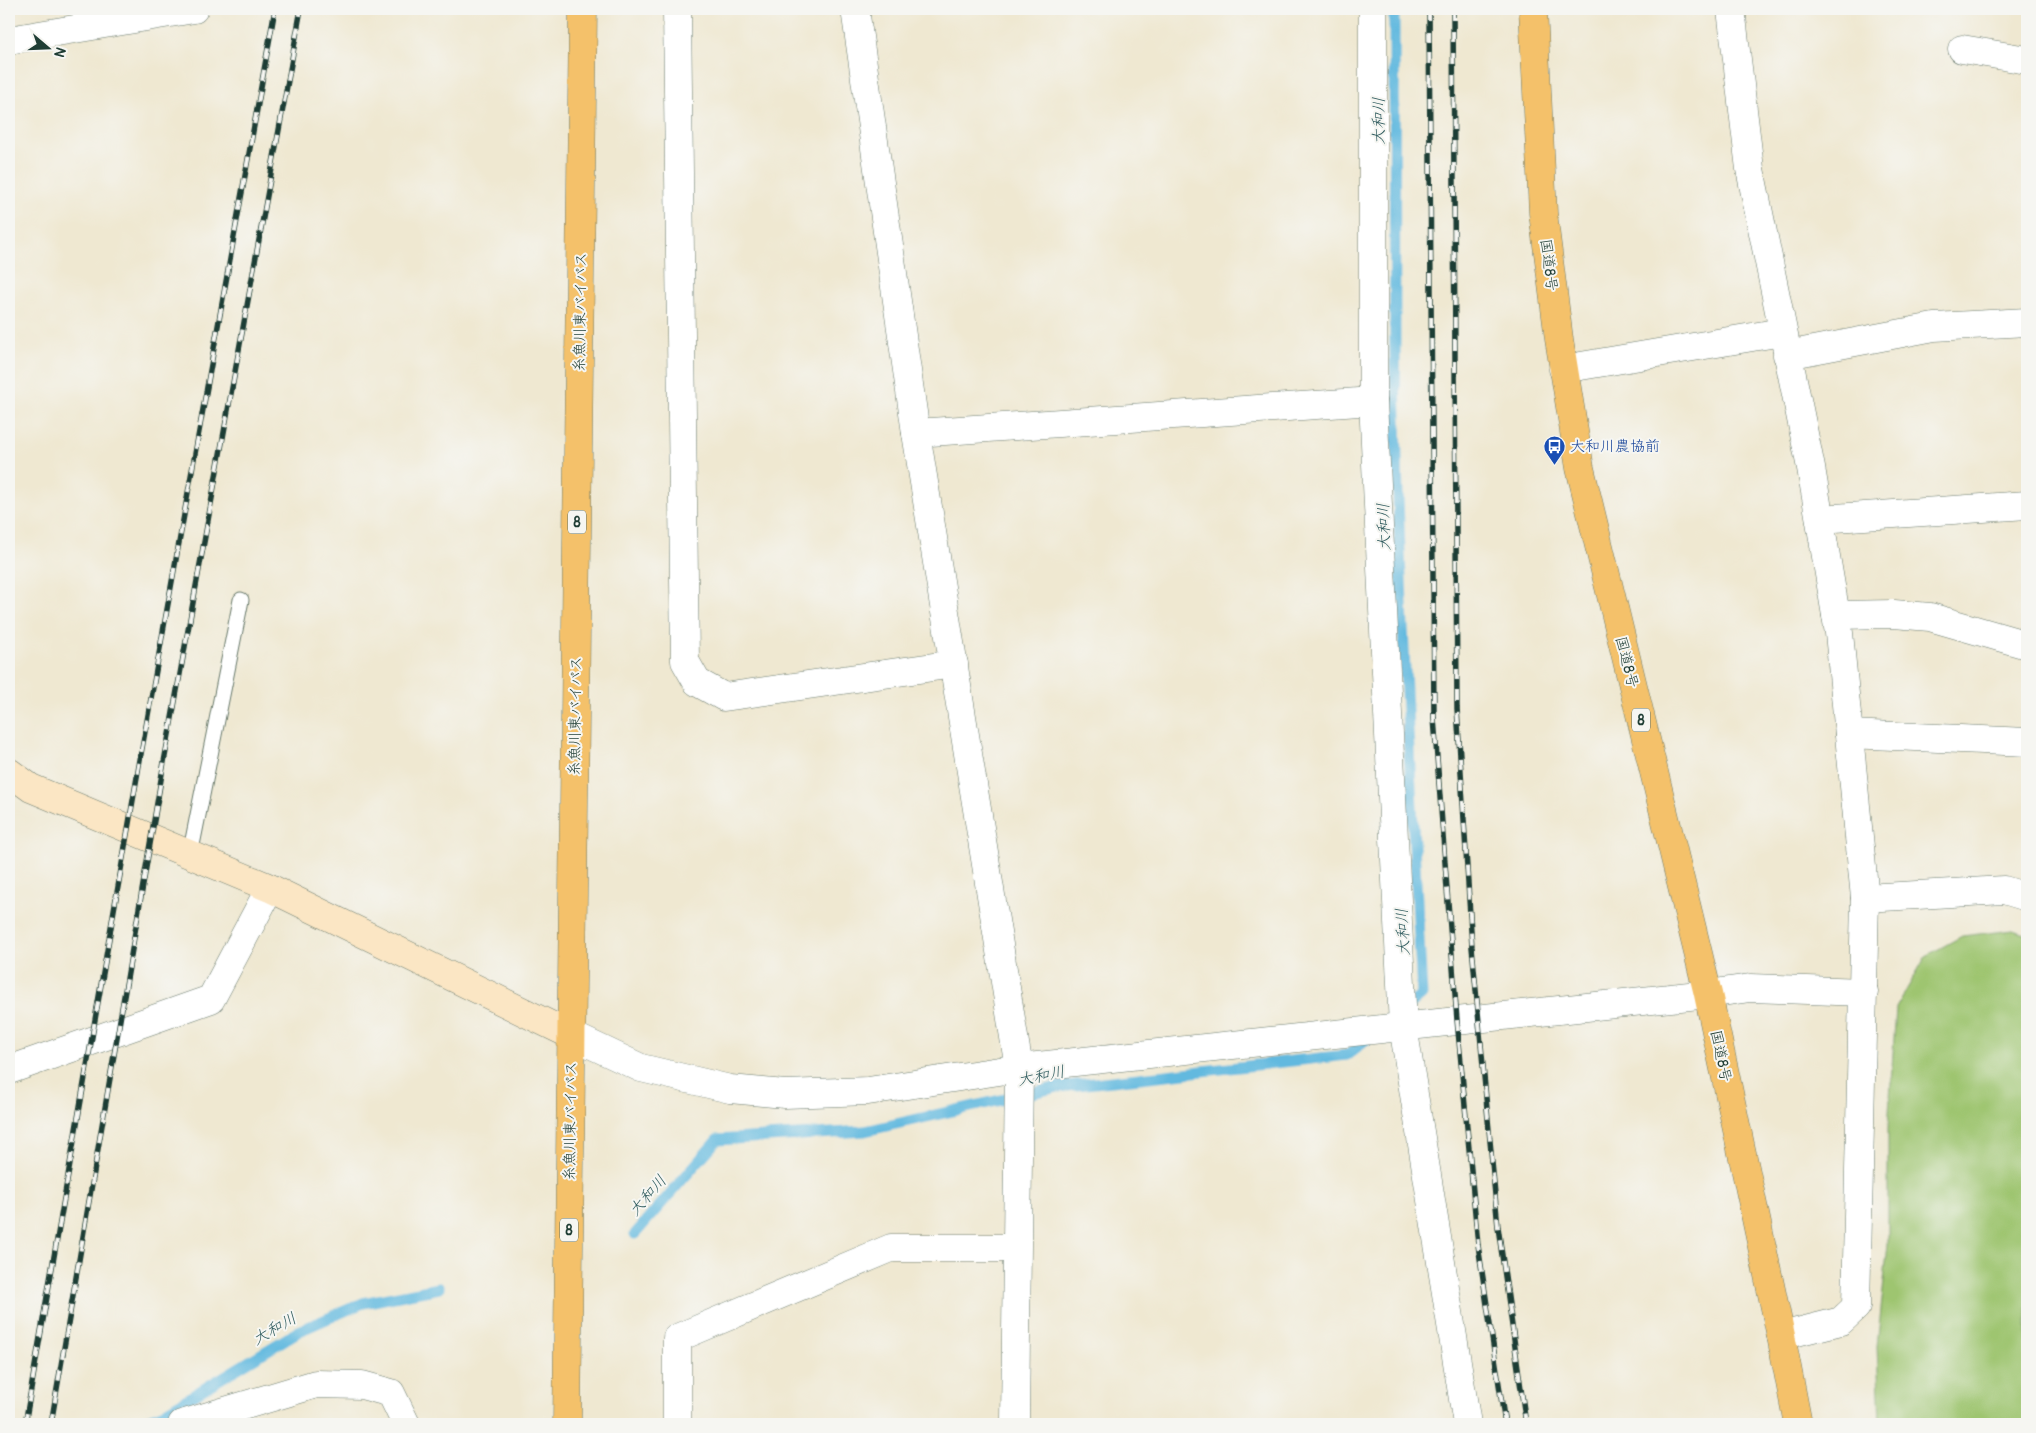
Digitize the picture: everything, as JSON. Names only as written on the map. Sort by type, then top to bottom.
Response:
[{"type":"highway","name":"糸魚川東バイパス","points":[[568,1424],[583,9]]},
{"type":"highway","name":"国道8号","points":[[1533,9],[1543,213],[1563,369],[1580,468],[1708,994],[1798,1424]]},
{"type":"street","points":[[9,40],[194,9]]},
{"type":"street","points":[[677,9],[685,661],[697,682],[724,697],[954,664]]},
{"type":"street","points":[[855,9],[916,433],[1019,1068],[1014,1424]]},
{"type":"street","points":[[1374,9],[1373,401],[1403,1026],[1466,1424]]},
{"type":"street","points":[[1731,9],[1750,169],[1811,468],[1836,615],[1865,898],[1856,1307],[1841,1321],[1781,1336]]},
{"type":"street","points":[[1962,49],[2027,60]]},
{"type":"street","points":[[1563,369],[1934,327],[2027,322]]},
{"type":"street","points":[[916,433],[1373,401]]},
{"type":"street","points":[[1820,519],[2027,505]]},
{"type":"street","points":[[1836,615],[1894,614],[1930,617],[2027,645]]},
{"type":"street","points":[[1849,734],[2027,742]]},
{"type":"street","points":[[9,772],[31,788],[270,888],[641,1068],[730,1089],[785,1094],[868,1091],[1019,1068],[1750,988],[1864,992]]},
{"type":"street","points":[[9,1070],[211,999],[270,888]]},
{"type":"street","points":[[1865,898],[2004,890],[2027,898]]},
{"type":"street","points":[[677,1424],[677,1338],[891,1248],[1016,1248]]},
{"type":"street","points":[[182,1424],[316,1384],[362,1385],[391,1393],[406,1424]]},
{"type":"lane","points":[[190,854],[241,600]]},
{"type":"green space","points":[[2013,930],[2027,935],[2027,1424],[1880,1424],[1877,1346],[1888,1244],[1888,1127],[1896,1008],[1926,956],[1962,936]]},
{"type":"waterway","name":"大和川","points":[[1394,9],[1396,432],[1405,673],[1422,995],[1405,1008]]},
{"type":"waterway","name":"大和川","points":[[635,1234],[717,1140],[865,1131],[1058,1087],[1347,1055],[1371,1036]]},
{"type":"waterway","name":"大和川","points":[[136,1424],[164,1413],[299,1331],[363,1303],[439,1288]]},
{"type":"railway","points":[[25,1424],[141,754],[275,9]]},
{"type":"railway","points":[[51,1424],[164,762],[301,9]]},
{"type":"railway","points":[[1429,9],[1434,718],[1457,1020],[1478,1245],[1505,1424]]},
{"type":"railway","points":[[1453,9],[1457,708],[1472,947],[1498,1227],[1526,1424]]},
{"type":"place","name":"大和川農協前","points":[[1554,465]]}]
